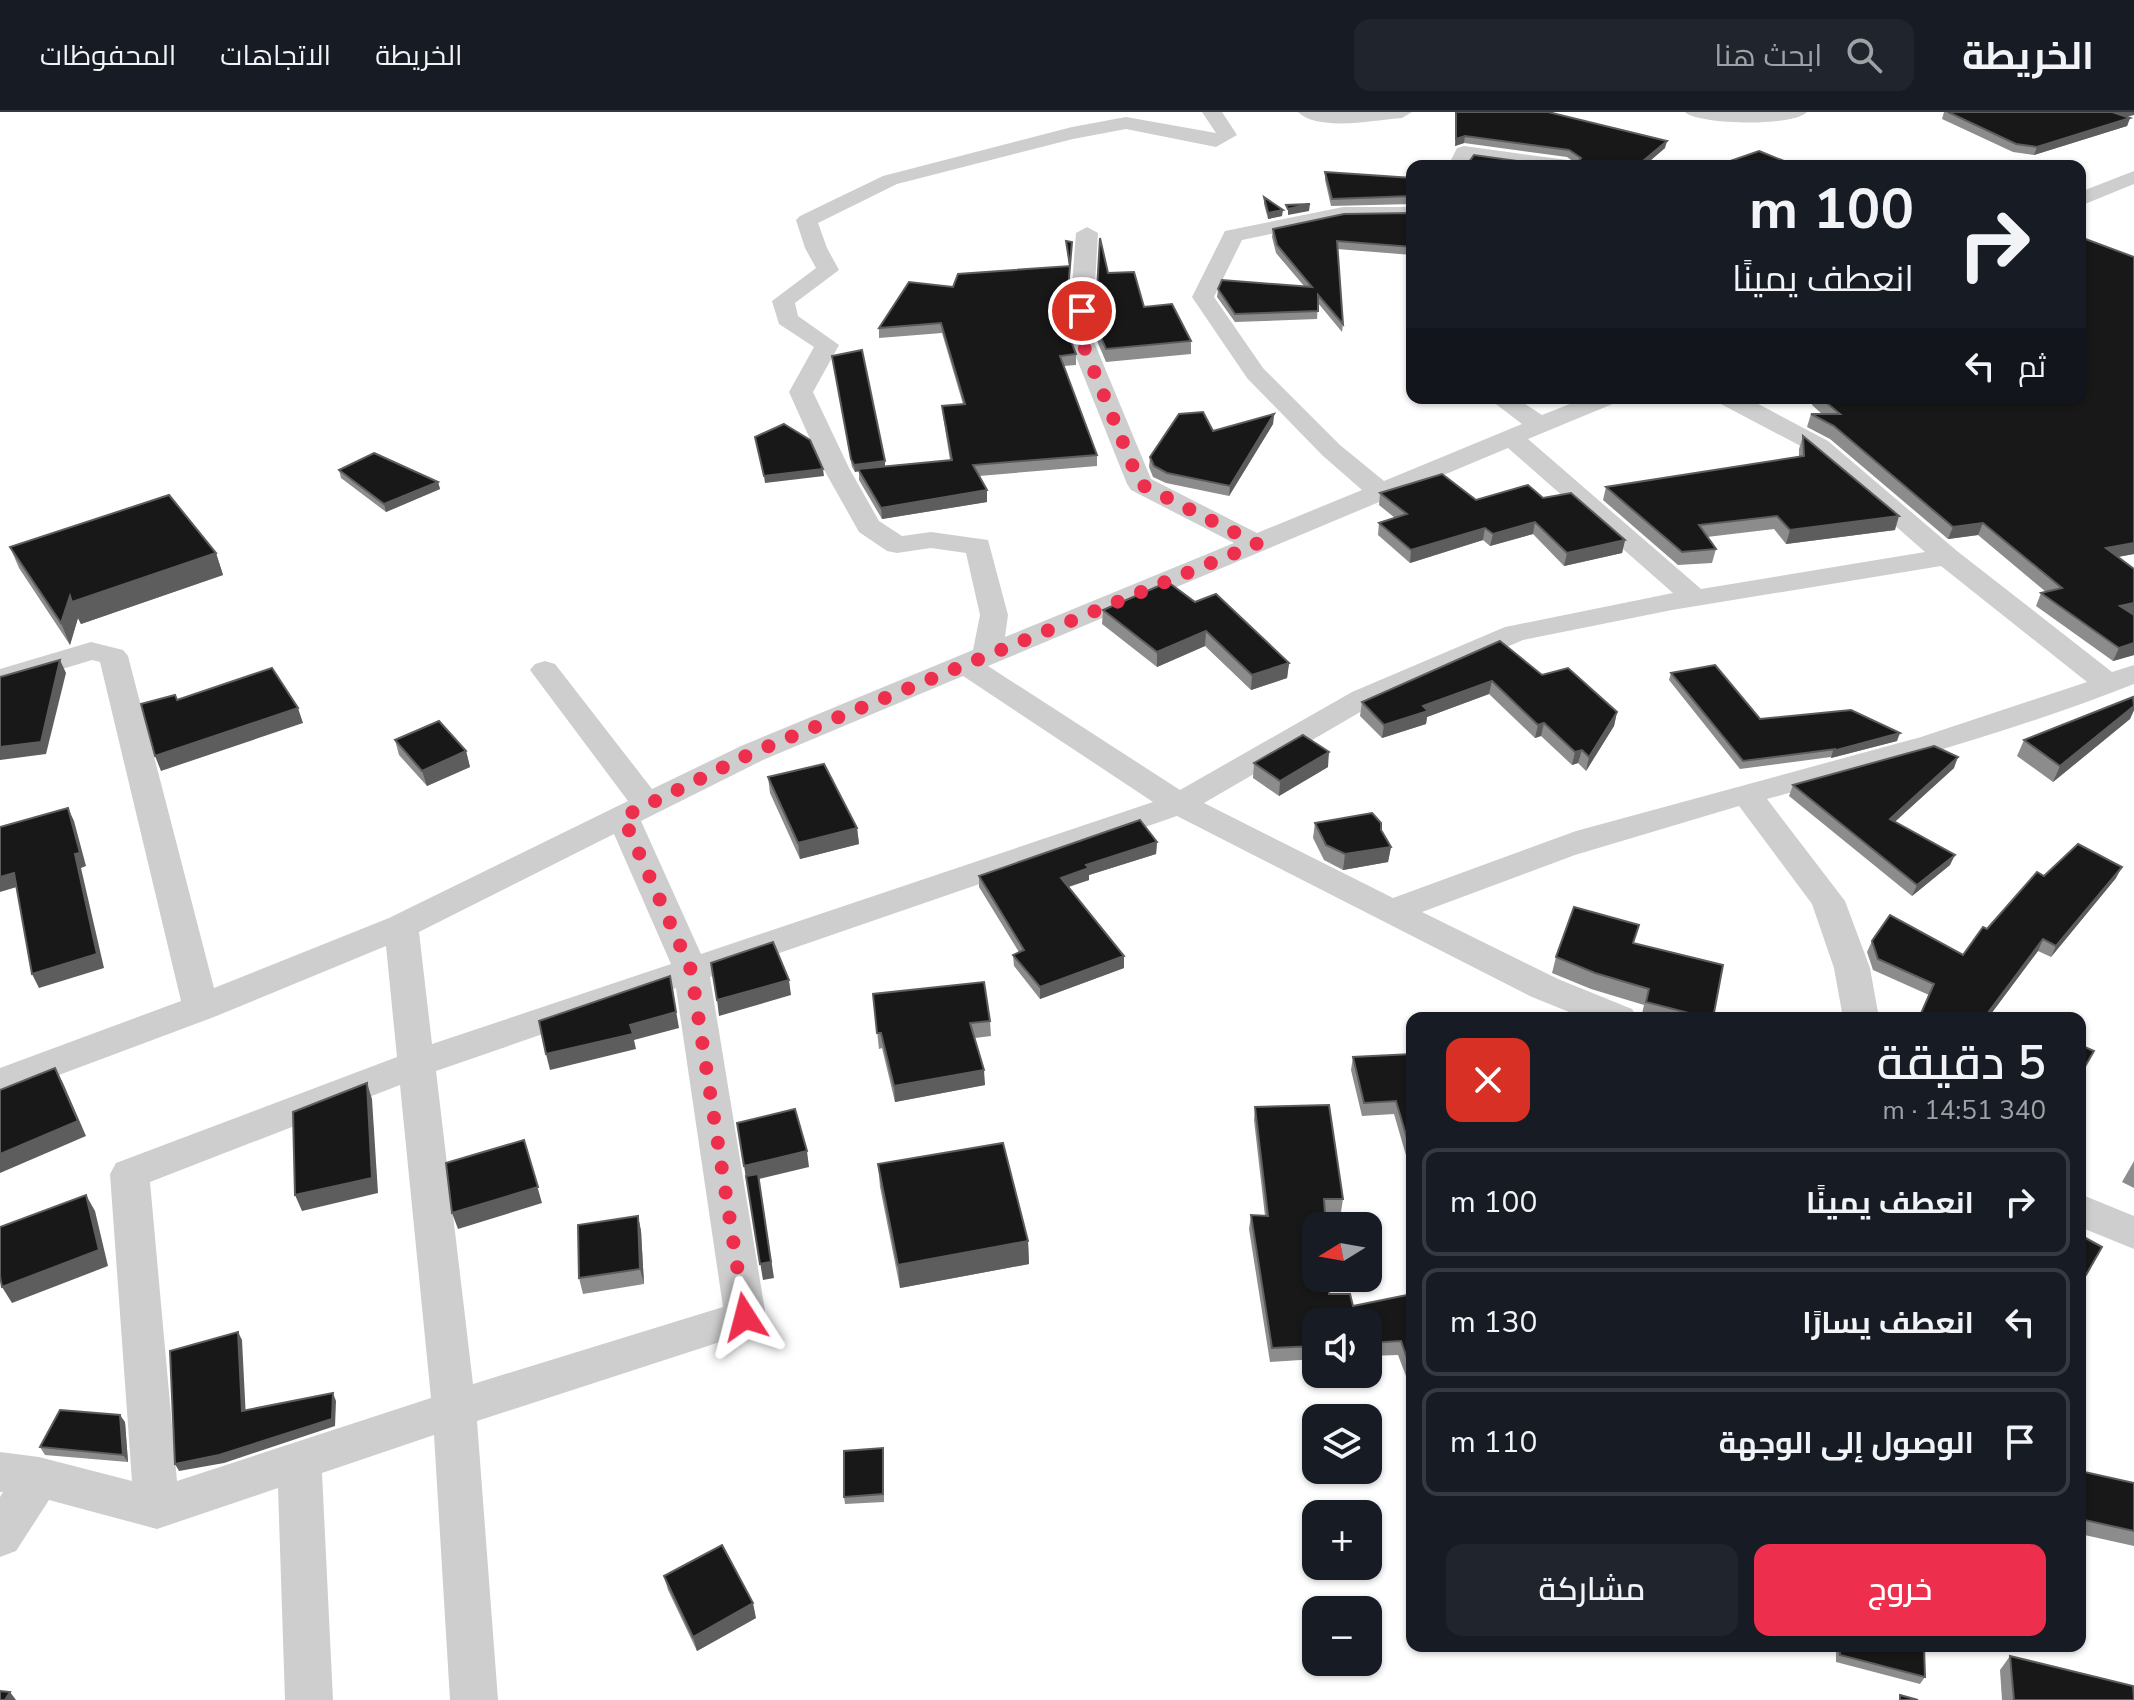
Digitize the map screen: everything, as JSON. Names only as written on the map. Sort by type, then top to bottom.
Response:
[{"type":"street","points":[[976,659],[994,615],[978,546],[931,540],[897,545],[868,526],[836,468],[801,392],[827,345],[787,319],[783,301],[828,270],[816,248],[807,220],[890,180],[1072,133],[1126,123],[1216,141],[1227,135],[1212,112]]},
{"type":"street","points":[[1308,112],[1325,118],[1402,112]]},
{"type":"street","points":[[1695,112],[1753,117],[1793,115],[1797,112]]},
{"type":"street","points":[[1461,160],[1464,152],[1523,160]]},
{"type":"street","points":[[2086,197],[2134,177]]},
{"type":"street","points":[[1381,492],[1331,450],[1255,373],[1203,297],[1233,236],[1320,214],[1374,209],[1406,212]]},
{"type":"street","points":[[1087,233],[1080,337],[1140,484],[1257,544]]},
{"type":"street","points":[[1509,404],[1540,425]]},
{"type":"street","points":[[0,1083],[201,1008],[401,926],[752,753],[1591,404]]},
{"type":"street","points":[[1739,404],[1819,446],[1947,557],[2122,679]]},
{"type":"street","points":[[1510,437],[1695,598]]},
{"type":"street","points":[[157,1508],[130,1174],[416,1064],[1179,804],[1363,698],[1515,633],[1695,598],[1947,557]]},
{"type":"street","points":[[0,679],[91,651],[113,656],[201,1008]]},
{"type":"street","points":[[976,659],[1179,804],[1389,912],[1545,988],[1604,1012]]},
{"type":"street","points":[[0,1536],[20,1475],[157,1508],[454,1409],[745,1317],[691,970],[635,811],[545,670]]},
{"type":"street","points":[[1389,912],[1587,840],[2080,696],[2122,679]]},
{"type":"street","points":[[1747,794],[1828,901],[1852,968],[1860,1012]]},
{"type":"street","points":[[401,926],[454,1409],[474,1700]]},
{"type":"street","points":[[2086,1213],[2134,1233]]},
{"type":"street","points":[[299,1460],[309,1700]]},
{"type":"building","points":[[1456,112],[1548,112],[1667,141],[1644,160],[1580,160],[1581,158],[1569,150],[1465,136],[1456,139]]},
{"type":"building","points":[[1948,112],[2119,112],[2115,113],[2130,118],[2037,147],[2016,144]]},
{"type":"building","points":[[1759,151],[1781,160],[1733,160]]},
{"type":"building","points":[[1474,155],[1510,160],[1470,160]]},
{"type":"building","points":[[1325,172],[1406,178],[1406,196],[1332,199]]},
{"type":"building","points":[[1264,197],[1283,210],[1268,213]]},
{"type":"building","points":[[1310,204],[1288,209],[1286,205]]},
{"type":"building","points":[[1406,213],[1406,247],[1337,241],[1343,324],[1318,295],[1318,311],[1235,314],[1218,289],[1222,280],[1312,287],[1277,245],[1273,229],[1344,214]]},
{"type":"building","points":[[1100,238],[1108,273],[1134,272],[1144,307],[1172,304],[1191,341],[1106,349],[1095,324]]},
{"type":"building","points":[[2086,239],[2134,257],[2134,543],[2106,548],[2134,569],[2134,603],[2120,606],[2134,615],[2134,643],[2119,648],[2041,593],[2062,588],[1983,523],[1953,527],[1834,426],[1811,414],[1840,414],[1828,404],[2086,404]]},
{"type":"building","points":[[1066,241],[1072,242],[1070,266]]},
{"type":"building","points":[[1070,266],[1065,326],[1076,354],[1060,356],[1097,455],[973,465],[987,490],[881,508],[858,469],[952,460],[942,406],[965,404],[941,323],[879,328],[909,282],[953,287],[958,274]]},
{"type":"building","points":[[862,350],[885,461],[854,465],[832,356]]},
{"type":"building","points":[[1203,412],[1213,431],[1274,414],[1230,486],[1167,473],[1154,466],[1150,457],[1179,414]]},
{"type":"building","points":[[784,424],[810,440],[823,469],[764,476],[755,437]]},
{"type":"building","points":[[1803,436],[1899,516],[1790,530],[1777,516],[1699,525],[1716,549],[1682,552],[1606,487],[1804,456]]},
{"type":"building","points":[[374,453],[438,482],[384,504],[339,470]]},
{"type":"building","points":[[1442,474],[1476,500],[1528,485],[1543,498],[1571,493],[1625,540],[1567,553],[1535,522],[1493,534],[1485,528],[1411,550],[1379,523],[1407,514],[1380,493]]},
{"type":"building","points":[[169,495],[216,553],[72,602],[70,596],[61,623],[10,547]]},
{"type":"building","points":[[1168,582],[1195,602],[1216,594],[1289,663],[1252,675],[1206,631],[1157,652],[1103,610]]},
{"type":"building","points":[[1500,641],[1542,675],[1568,668],[1617,712],[1589,757],[1582,750],[1575,752],[1544,723],[1538,725],[1492,681],[1423,706],[1428,711],[1384,725],[1362,702]]},
{"type":"building","points":[[60,660],[41,742],[0,747],[0,677]]},
{"type":"building","points":[[1715,665],[1760,719],[1851,710],[1900,733],[1833,751],[1836,749],[1743,761],[1671,673]]},
{"type":"building","points":[[272,668],[298,708],[155,756],[141,704],[175,695],[177,700]]},
{"type":"building","points":[[2133,697],[2134,706],[2060,766],[2024,740]]},
{"type":"building","points":[[439,721],[466,751],[422,771],[395,740]]},
{"type":"building","points":[[1303,735],[1329,752],[1280,781],[1254,763]]},
{"type":"building","points":[[1934,746],[1958,757],[1890,819],[1955,855],[1917,885],[1793,785]]},
{"type":"building","points":[[824,764],[857,828],[798,843],[768,777]]},
{"type":"building","points":[[68,808],[80,853],[75,854],[97,954],[32,974],[14,873],[0,877],[0,827]]},
{"type":"building","points":[[1372,813],[1381,823],[1381,830],[1391,847],[1345,854],[1326,845],[1315,823]]},
{"type":"building","points":[[1140,820],[1157,842],[1086,865],[1089,868],[1061,878],[1124,956],[1040,987],[1013,955],[1024,950],[979,876]]},
{"type":"building","points":[[2078,844],[2122,867],[2056,946],[2043,939],[1988,1012],[1922,1012],[1934,984],[1878,959],[1872,941],[1890,915],[1963,955],[1983,927],[1987,929],[2037,872],[2044,876]]},
{"type":"building","points":[[1574,907],[1639,925],[1633,943],[1723,965],[1714,1012],[1685,1012],[1646,1002],[1649,989],[1595,973],[1556,957]]},
{"type":"building","points":[[773,942],[789,980],[717,1000],[711,963]]},
{"type":"building","points":[[670,976],[676,1012],[630,1025],[633,1034],[546,1054],[539,1021]]},
{"type":"building","points":[[984,982],[990,1021],[970,1023],[984,1070],[894,1086],[881,1033],[877,1033],[873,994]]},
{"type":"building","points":[[2086,1048],[2094,1051],[2086,1065]]},
{"type":"building","points":[[1406,1054],[1406,1135],[1396,1101],[1364,1103],[1353,1057]]},
{"type":"building","points":[[55,1068],[78,1121],[0,1154],[0,1090]]},
{"type":"building","points":[[367,1083],[372,1178],[295,1195],[293,1112]]},
{"type":"building","points":[[1329,1105],[1343,1199],[1324,1199],[1325,1212],[1302,1212],[1302,1292],[1350,1294],[1353,1306],[1406,1295],[1406,1355],[1401,1341],[1382,1342],[1382,1308],[1302,1308],[1302,1347],[1272,1348],[1251,1215],[1268,1216],[1255,1107]]},
{"type":"building","points":[[795,1109],[807,1151],[744,1166],[737,1123]]},
{"type":"building","points":[[524,1140],[538,1187],[452,1213],[446,1163]]},
{"type":"building","points":[[1003,1143],[1028,1241],[898,1265],[878,1164]]},
{"type":"building","points":[[758,1174],[771,1262],[760,1264],[746,1176]]},
{"type":"building","points":[[86,1195],[99,1250],[2,1287],[0,1227]]},
{"type":"building","points":[[638,1216],[640,1269],[579,1278],[578,1225]]},
{"type":"building","points":[[2086,1238],[2102,1247],[2086,1275]]},
{"type":"building","points":[[238,1332],[242,1411],[333,1393],[332,1419],[219,1455],[175,1464],[170,1351]]},
{"type":"building","points":[[60,1410],[120,1415],[123,1455],[40,1447]]},
{"type":"building","points":[[883,1448],[883,1494],[844,1497],[844,1451]]},
{"type":"building","points":[[2086,1472],[2134,1483],[2134,1531],[2086,1520]]},
{"type":"building","points":[[722,1545],[753,1603],[693,1637],[664,1576]]},
{"type":"building","points":[[1840,1652],[1924,1652],[1925,1677],[1840,1655]]},
{"type":"building","points":[[2010,1656],[2133,1686],[2134,1700],[2014,1700]]},
{"type":"building","points":[[0,1691],[10,1692],[5,1700],[0,1700]]},
{"type":"building","points":[[1900,1695],[1918,1700],[1900,1700]]},
{"type":"route","points":[[745,1317],[691,970],[623,817],[752,753],[1257,544],[1140,484],[1080,337],[1082,311]]}]
